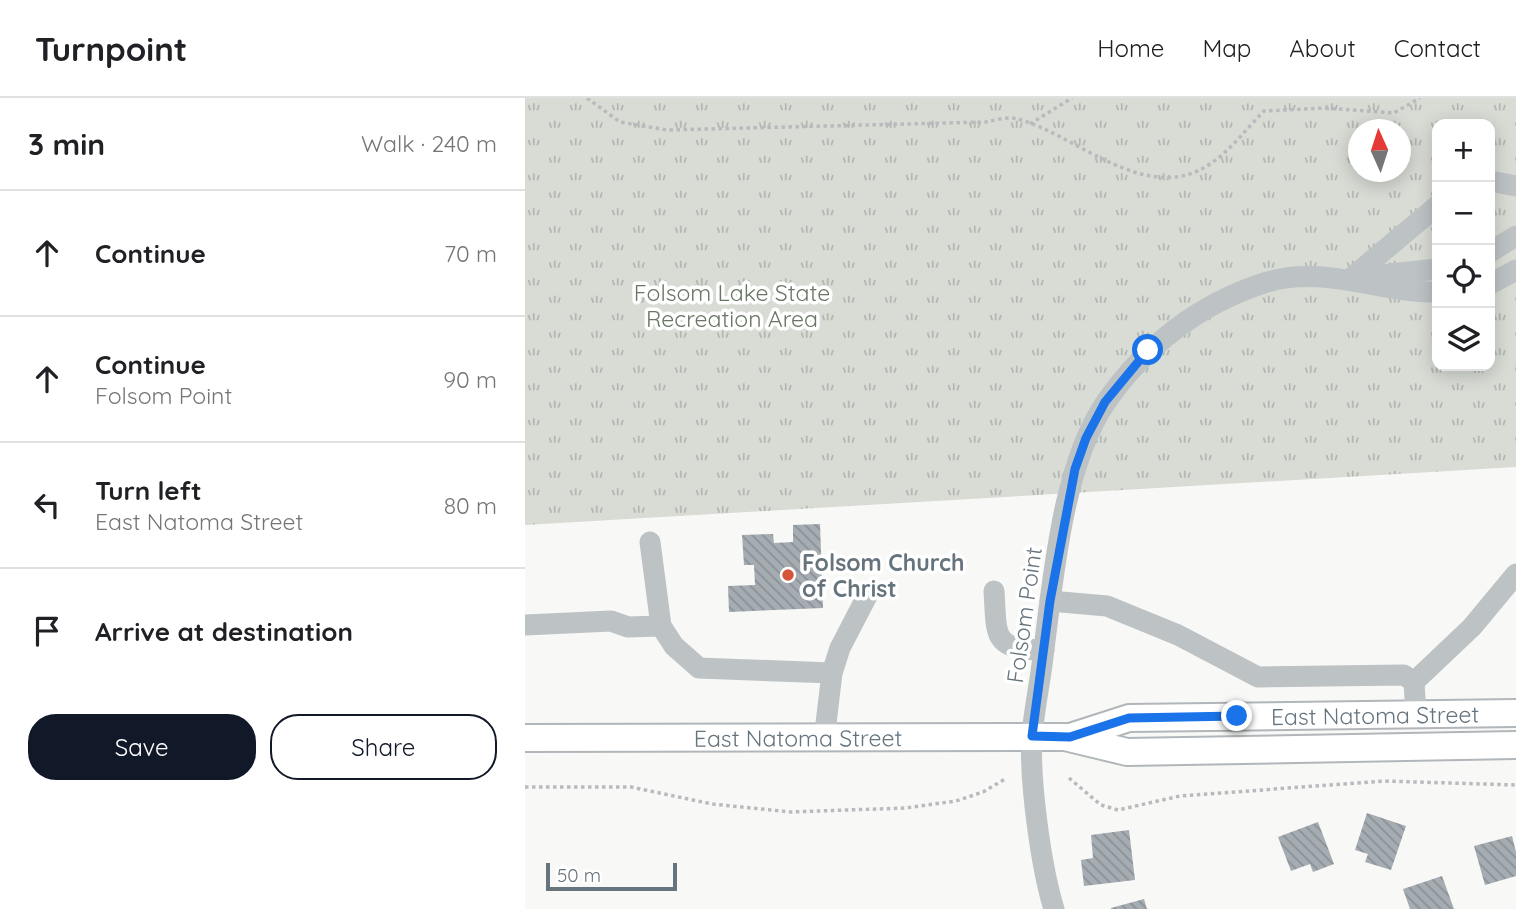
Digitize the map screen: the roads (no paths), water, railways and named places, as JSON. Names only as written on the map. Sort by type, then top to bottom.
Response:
[{"type":"main road","name":"East Natoma Street","points":[[1070,737],[1129,718],[1516,713]]},
{"type":"main road","name":"East Natoma Street","points":[[525,738],[824,740],[1032,736],[1070,737],[1127,752],[1516,745]]},
{"type":"street","points":[[1495,182],[1516,186]]},
{"type":"street","points":[[1350,279],[1432,210]]},
{"type":"street","points":[[1495,249],[1516,236]]},
{"type":"street","points":[[1350,279],[1432,270]]},
{"type":"street","points":[[1495,281],[1516,270]]},
{"type":"street","name":"Folsom Point","points":[[1054,909],[1046,872],[1034,779],[1032,736],[1050,601],[1068,502],[1086,438],[1105,402],[1148,350],[1174,329],[1231,296],[1267,282],[1315,276],[1350,279]]},
{"type":"street","points":[[1350,279],[1385,288],[1432,292]]},
{"type":"street","points":[[650,542],[661,625],[674,646],[699,668],[832,673]]},
{"type":"street","points":[[1416,715],[1414,682],[1472,627],[1516,574]]},
{"type":"street","points":[[994,591],[994,627],[1001,641],[1017,650],[1044,650]]},
{"type":"street","points":[[824,740],[832,673],[840,648],[867,596]]},
{"type":"street","points":[[1050,601],[1107,606],[1178,635],[1258,677],[1404,676],[1414,682]]},
{"type":"street","points":[[525,625],[611,621],[628,627],[661,625]]},
{"type":"place","name":"Folsom Church of Christ","points":[[788,575]]},
{"type":"park label","name":"Folsom Lake State Recreation Area","points":[[732,305]]}]
